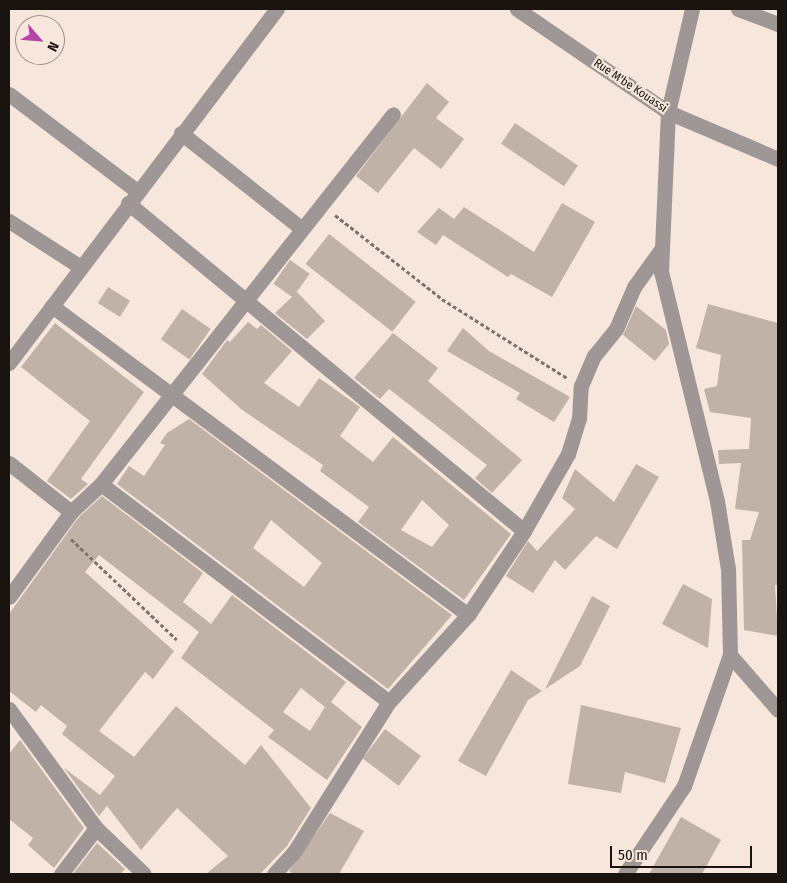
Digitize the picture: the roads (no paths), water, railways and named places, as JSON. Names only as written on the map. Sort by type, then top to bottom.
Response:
[{"type":"street","points":[[9,362],[52,306],[79,266],[277,9]]},
{"type":"street","name":"Rue M'be Kouassi","points":[[517,9],[668,112],[778,159]]},
{"type":"street","points":[[625,874],[684,786],[730,655],[728,568],[717,500],[661,272],[668,112],[692,9]]},
{"type":"street","points":[[738,9],[778,24]]},
{"type":"street","points":[[9,94],[132,197],[248,300],[524,531]]},
{"type":"street","points":[[9,597],[61,530],[71,512],[101,484],[174,394],[393,114]]},
{"type":"street","points":[[181,133],[302,229]]},
{"type":"street","points":[[9,221],[79,266]]},
{"type":"street","points":[[274,874],[294,852],[390,702],[468,615],[524,531],[568,454],[579,419],[581,386],[594,356],[616,329],[634,287],[662,248]]},
{"type":"street","points":[[52,306],[174,394],[468,615]]},
{"type":"street","points":[[9,463],[71,512]]},
{"type":"street","points":[[101,484],[390,702]]},
{"type":"street","points":[[730,655],[778,710]]},
{"type":"street","points":[[9,709],[96,828],[144,874]]},
{"type":"street","points":[[61,874],[96,828]]}]
